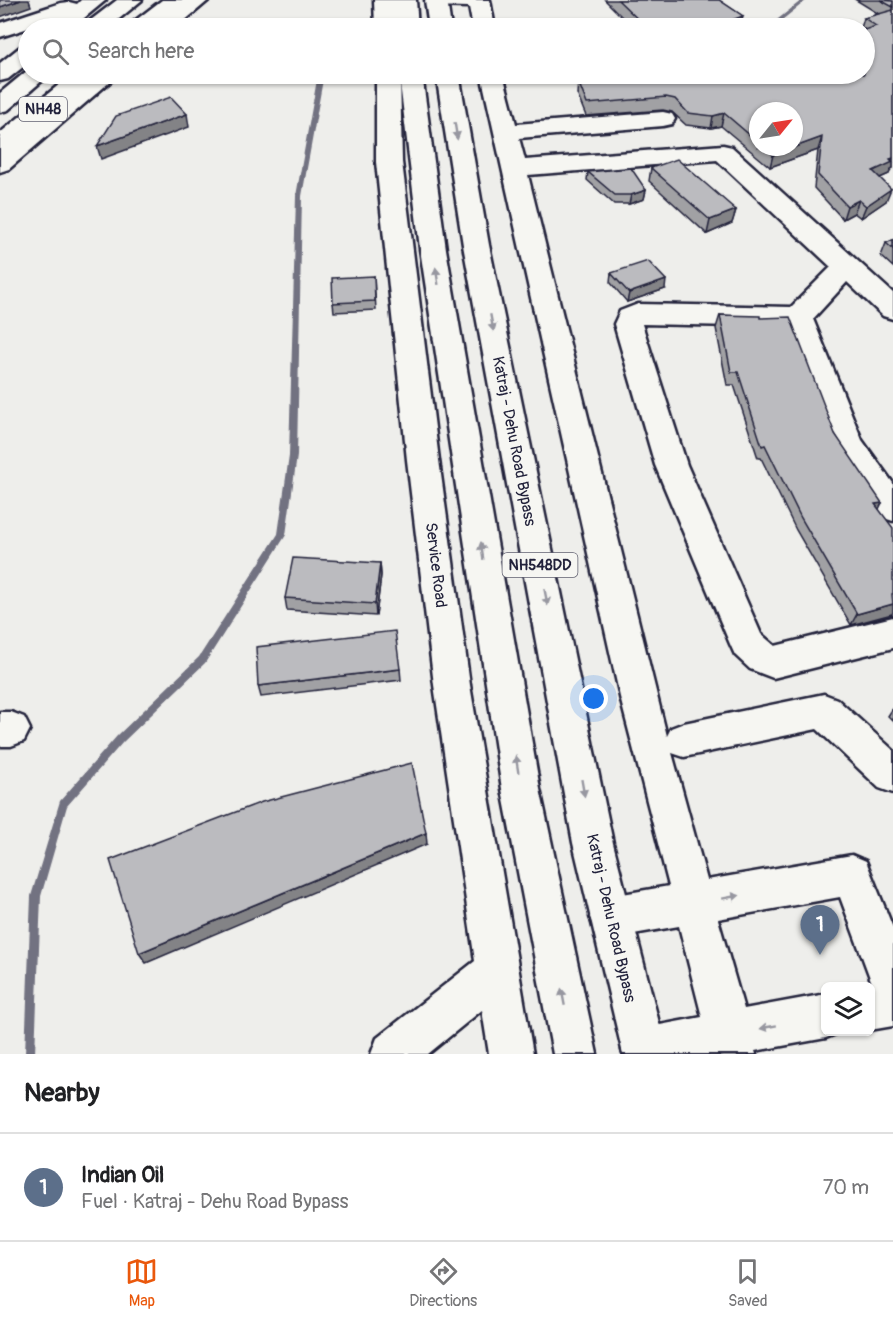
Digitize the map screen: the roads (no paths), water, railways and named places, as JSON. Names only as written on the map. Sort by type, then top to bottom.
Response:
[{"type":"main road","points":[[35,18],[95,0]]},
{"type":"main road","points":[[107,18],[131,0]]},
{"type":"main road","points":[[152,18],[175,0]]},
{"type":"main road","points":[[176,18],[198,0]]},
{"type":"main road","points":[[386,0],[387,18]]},
{"type":"main road","points":[[405,0],[406,18]]},
{"type":"main road","points":[[438,13],[481,10]]},
{"type":"main road","points":[[0,30],[18,24]]},
{"type":"main road","points":[[0,74],[18,60]]},
{"type":"main road","name":"NH48","points":[[0,105],[26,84]]},
{"type":"main road","name":"NH48","points":[[0,145],[73,84]]},
{"type":"main road","points":[[0,164],[95,84]]},
{"type":"main road","name":"Service Road","points":[[388,84],[389,162],[423,460],[452,685],[511,1054]]},
{"type":"main road","name":"NH548DD","points":[[411,84],[432,249],[521,789],[575,1054]]},
{"type":"main road","name":"Katraj - Dehu Road Bypass","points":[[449,84],[477,245],[593,843],[644,1052]]},
{"type":"main road","points":[[494,84],[638,697],[730,1044]]},
{"type":"main road","points":[[505,132],[663,119]]},
{"type":"main road","points":[[514,168],[723,152],[893,309]]},
{"type":"main road","points":[[847,266],[798,317],[638,314],[630,318],[628,324],[670,465],[748,644],[763,658],[773,662],[880,638],[893,632]]},
{"type":"main road","points":[[798,317],[848,445],[893,508]]},
{"type":"main road","points":[[684,740],[824,711],[893,775]]},
{"type":"main road","points":[[611,917],[852,875],[893,983]]},
{"type":"main road","points":[[393,1054],[496,970]]},
{"type":"main road","points":[[875,1007],[893,1004]]},
{"type":"main road","points":[[644,1052],[730,1044],[821,1017]]},
{"type":"waterway","points":[[782,18],[805,0]]},
{"type":"waterway","points":[[30,1054],[36,896],[63,804],[120,739],[202,660],[282,535],[293,456],[299,196],[319,84]]},
{"type":"place","name":"Indian Oil","points":[[820,955]]}]
